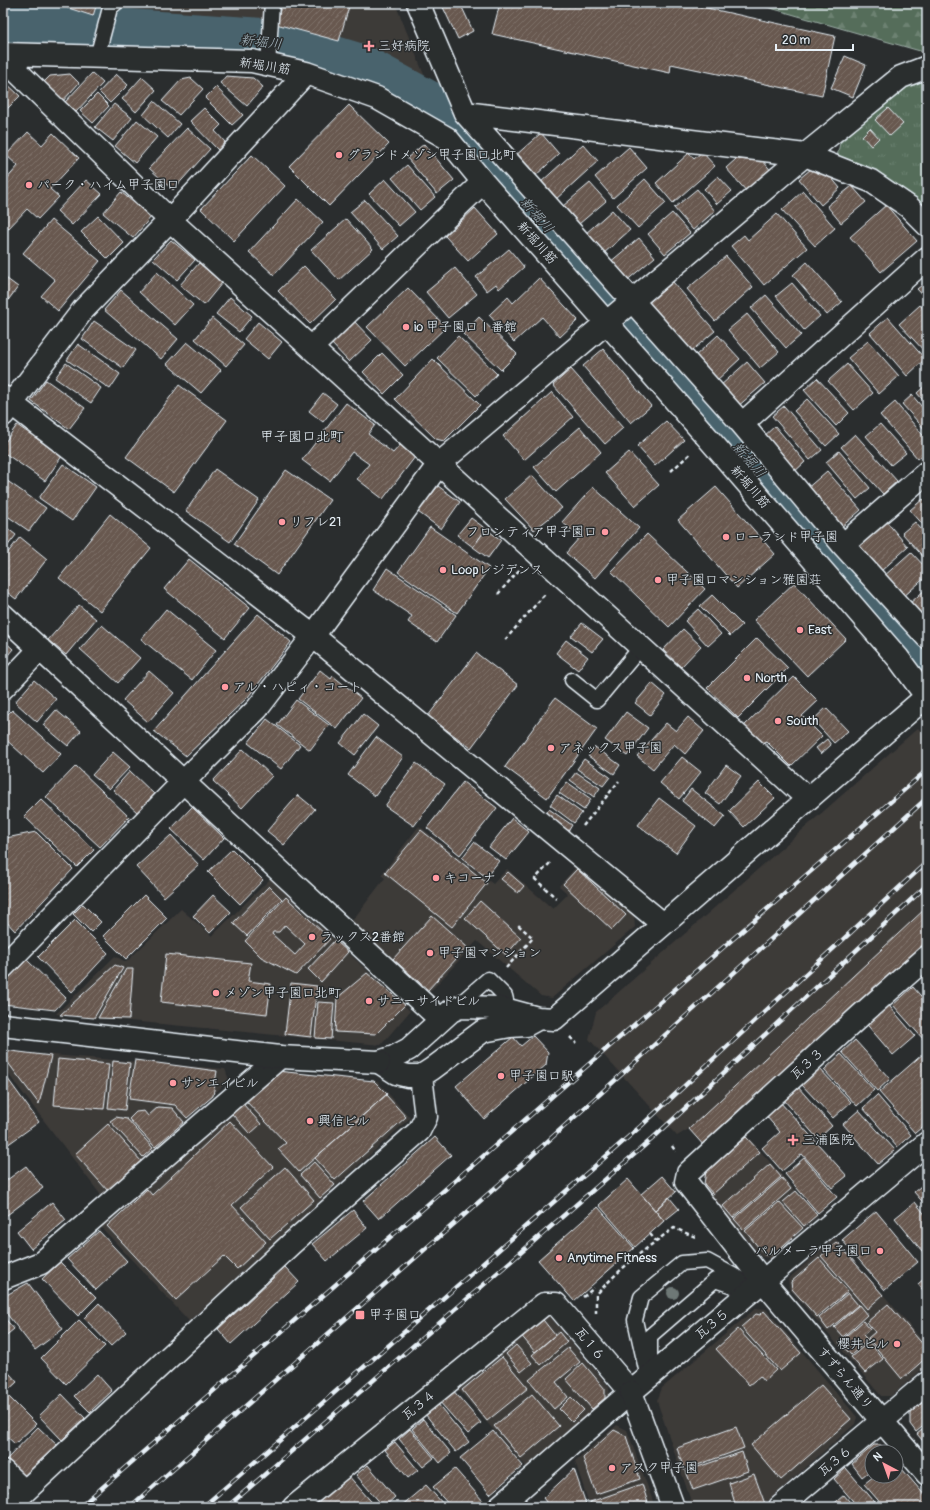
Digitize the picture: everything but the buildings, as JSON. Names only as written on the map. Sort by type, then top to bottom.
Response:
[{"type":"street","points":[[418,3],[465,113],[620,312],[742,424],[843,545],[927,637]]},
{"type":"street","name":"新堀川筋","points":[[3,54],[100,49],[252,61],[268,56],[306,73],[377,98],[447,138],[483,182],[620,312],[927,696]]},
{"type":"street","points":[[3,58],[170,220],[808,799]]},
{"type":"street","points":[[3,967],[183,782],[257,709],[313,636],[439,464],[805,155],[901,77],[927,67]]},
{"type":"street","points":[[306,73],[170,220],[83,310],[6,406],[313,636],[663,924]]},
{"type":"street","points":[[447,138],[465,113]]},
{"type":"street","points":[[465,113],[805,155],[870,181],[908,207],[927,224]]},
{"type":"street","points":[[311,348],[483,182]]},
{"type":"street","points":[[742,424],[927,258]]},
{"type":"street","points":[[843,545],[927,472]]},
{"type":"street","points":[[3,615],[183,782],[446,1016]]},
{"type":"street","points":[[3,688],[40,649]]},
{"type":"street","points":[[387,1067],[394,1057],[409,1049],[446,1016],[460,1007],[526,1025],[538,1018],[554,1019],[927,696]]},
{"type":"street","name":"瓦３３","points":[[688,1173],[861,1015],[927,957]]},
{"type":"street","points":[[3,1025],[280,1057],[387,1067],[408,1076],[421,1076],[498,1018]]},
{"type":"street","points":[[3,1278],[41,1263],[280,1057]]},
{"type":"street","points":[[8,1507],[292,1243],[419,1131],[426,1117],[421,1076]]},
{"type":"street","name":"瓦３５","points":[[499,1507],[630,1392],[927,1142]]},
{"type":"street","name":"すずらん通り","points":[[688,1173],[686,1182],[690,1189],[756,1287],[882,1422],[927,1474]]},
{"type":"street","name":"瓦１６","points":[[544,1304],[556,1304],[630,1392],[673,1507]]},
{"type":"street","name":"瓦３４","points":[[294,1507],[544,1304]]},
{"type":"street","name":"瓦３６","points":[[780,1507],[927,1383]]},
{"type":"street","points":[[3,1471],[24,1491]]},
{"type":"lane","points":[[100,49],[110,8],[116,3]]},
{"type":"lane","points":[[268,56],[272,3]]},
{"type":"lane","points":[[572,680],[597,700],[641,647]]},
{"type":"lane","points":[[446,1016],[488,979],[505,996],[506,1000],[498,1018]]},
{"type":"lane","points":[[649,1377],[635,1320],[641,1297],[682,1263],[707,1262],[756,1287]]},
{"type":"lane","points":[[649,1377],[650,1336],[715,1280],[756,1287]]},
{"type":"path","points":[[498,594],[536,552]]},
{"type":"path","points":[[505,640],[561,575]]},
{"type":"path","points":[[556,898],[535,879],[567,845],[619,781]]},
{"type":"path","points":[[505,970],[533,938],[517,924]]},
{"type":"path","points":[[650,1234],[656,1241]]},
{"type":"shaded area","name":"三好病院","points":[[3,3],[395,3],[431,92],[369,59],[282,34],[3,20]]},
{"type":"shaded area","points":[[918,728],[927,738],[927,907],[689,1129],[677,1136],[589,1039],[596,1012]]},
{"type":"shaded area","points":[[419,826],[493,884],[507,869],[553,909],[568,894],[559,886],[576,867],[634,915],[635,927],[552,998],[541,996],[477,941],[427,995],[352,921],[385,878],[381,875]]},
{"type":"shaded area","points":[[270,879],[410,1011],[381,1045],[56,1014],[115,956],[126,962],[181,909],[212,936]]},
{"type":"shaded area","points":[[3,1051],[225,1069],[229,1080],[103,1198],[3,1067]]},
{"type":"shaded area","points":[[273,1072],[378,1082],[410,1118],[189,1321],[101,1227],[156,1180]]},
{"type":"shaded area","points":[[745,1134],[818,1216],[771,1258],[762,1257],[704,1188],[704,1171]]},
{"type":"shaded area","points":[[835,1238],[927,1346],[927,1365],[891,1396],[881,1396],[789,1288],[788,1279]]},
{"type":"shaded area","points":[[756,1308],[766,1309],[857,1417],[855,1424],[761,1507],[693,1507],[657,1401],[662,1388]]},
{"type":"shaded area","points":[[540,1314],[550,1317],[609,1387],[610,1401],[529,1470],[454,1385]]},
{"type":"shaded area","points":[[617,1425],[627,1430],[655,1507],[590,1507],[575,1461]]},
{"type":"green space","points":[[753,3],[927,3],[927,53]]},
{"type":"green space","points":[[927,77],[927,214],[837,157],[840,143],[904,86]]},
{"type":"waterway","name":"新堀川","points":[[3,28],[114,31],[278,42],[361,67],[427,103],[466,133],[927,665]]},
{"type":"railway","points":[[80,1507],[927,770]]},
{"type":"railway","points":[[130,1507],[527,1160],[927,798]]},
{"type":"railway","points":[[203,1507],[641,1126],[927,862]]},
{"type":"railway","points":[[227,1507],[652,1139],[927,885]]},
{"type":"place","name":"三好病院","points":[[369,46]]},
{"type":"place","name":"グランドメゾン甲子園口北町","points":[[339,155]]},
{"type":"place","name":"パーク・ハイム甲子園口","points":[[29,185]]},
{"type":"place","name":"io 甲子園口Ⅰ番館","points":[[406,327]]},
{"type":"place","name":"リフレ21","points":[[282,522]]},
{"type":"place","name":"フロンティア甲子園口","points":[[605,532]]},
{"type":"place","name":"ローランド甲子園","points":[[726,537]]},
{"type":"place","name":"Loopレジデンス","points":[[443,570]]},
{"type":"place","name":"甲子園口マンション雅園荘","points":[[658,580]]},
{"type":"place","name":"East","points":[[800,630]]},
{"type":"place","name":"North","points":[[747,678]]},
{"type":"place","name":"アル・ハピィ・コート","points":[[225,687]]},
{"type":"place","name":"South","points":[[778,721]]},
{"type":"place","name":"アネックス甲子園","points":[[551,748]]},
{"type":"place","name":"キコーナ","points":[[436,878]]},
{"type":"place","name":"ラックス2番館","points":[[312,937]]},
{"type":"place","name":"甲子園マンション","points":[[430,953]]},
{"type":"place","name":"メゾン甲子園口北町","points":[[216,993]]},
{"type":"place","name":"サニーサイドビル","points":[[369,1001]]},
{"type":"place","name":"甲子園口駅","points":[[501,1076]]},
{"type":"place","name":"サンエイビル","points":[[173,1083]]},
{"type":"place","name":"興信ビル","points":[[310,1121]]},
{"type":"place","name":"三浦医院","points":[[793,1140]]},
{"type":"place","name":"パルメーラ甲子園口","points":[[880,1251]]},
{"type":"place","name":"Anytime Fitness","points":[[559,1258]]},
{"type":"place","name":"甲子園口","points":[[360,1315]]},
{"type":"place","name":"櫻井ビル","points":[[897,1344]]},
{"type":"place","name":"アスク甲子園","points":[[612,1468]]},
{"type":"district","name":"甲子園口北町","points":[[302,436]]}]
